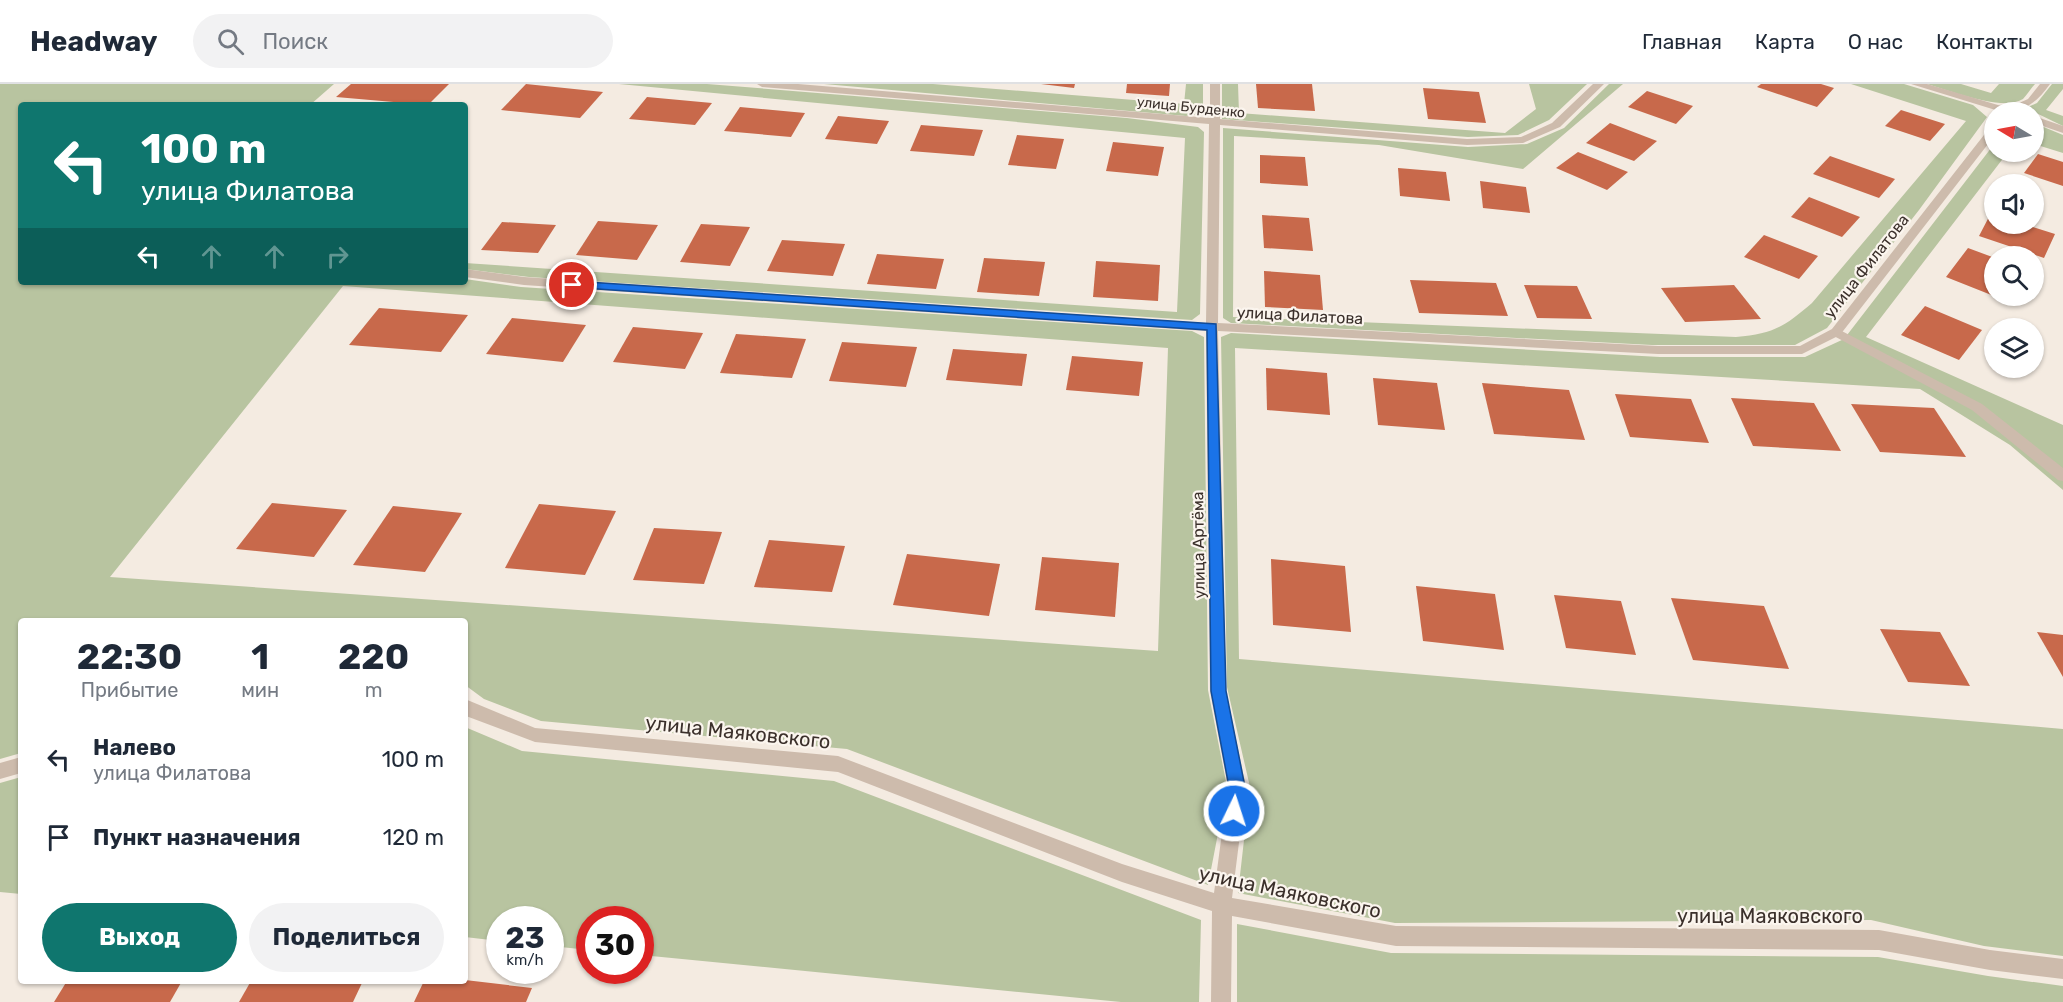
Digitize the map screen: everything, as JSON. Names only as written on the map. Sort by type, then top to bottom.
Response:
[{"type":"street","name":"улица Бурденко","points":[[762,84],[1467,142],[1523,140],[1556,125],[1599,84]]},
{"type":"street","name":"улица Артёма","points":[[1215,84],[1212,327],[1218,691],[1237,787],[1222,905],[1221,1002]]},
{"type":"street","points":[[1916,84],[1984,104]]},
{"type":"street","points":[[2030,102],[2045,84]]},
{"type":"street","points":[[2044,123],[2063,130]]},
{"type":"street","name":"улица Филатова","points":[[468,273],[524,281],[1212,327],[1658,350],[1802,350],[1836,332],[1984,142]]},
{"type":"street","points":[[1836,332],[1977,407],[2063,476]]},
{"type":"street","name":"улица Маяковского","points":[[468,708],[535,735],[838,764],[1122,873],[1222,905],[1396,936],[1879,940],[1990,960],[2063,969]]},
{"type":"street","points":[[0,771],[18,766]]},
{"type":"green space","points":[[0,84],[334,84],[313,102],[18,102],[18,285],[468,285],[468,279],[521,287],[1192,331],[1204,337],[1208,690],[1227,787],[1208,885],[847,749],[541,721],[484,699],[468,687],[468,618],[18,618],[18,754],[0,759]],"holes":[[[343,286],[1168,348],[1158,651],[110,577]]]},
{"type":"green space","points":[[619,84],[707,84],[1127,118],[1198,127],[1204,132],[1200,314],[1192,320],[529,277],[468,269],[468,263],[1177,312],[1185,138]]},
{"type":"green space","points":[[824,84],[933,84],[1184,104],[1186,84],[1203,84],[1203,110],[1200,114],[1186,116]]},
{"type":"green space","points":[[1222,84],[1238,84],[1239,113],[1505,133],[1536,109],[1529,84],[1587,84],[1549,120],[1518,135],[1468,137],[1222,119]]},
{"type":"green space","points":[[1609,84],[1623,84],[1523,169],[1379,145],[1234,136],[1233,317],[1736,337],[1760,334],[1785,324],[1812,303],[1966,121],[1851,84],[1904,84],[1973,105],[1984,114],[1984,121],[1919,210],[1827,328],[1795,345],[1652,345],[1231,323],[1223,318],[1223,128],[1468,147],[1527,144],[1564,128]]},
{"type":"green space","points":[[1927,84],[1961,84],[1991,93],[1999,84],[2035,84],[2023,99],[2014,102],[1989,102]]},
{"type":"green space","points":[[2052,84],[2063,84],[2063,89],[2046,110],[2063,116],[2063,126],[2044,117],[2044,102],[2038,102]]},
{"type":"green space","points":[[2044,127],[2063,135],[2063,153],[2044,147]]},
{"type":"green space","points":[[1984,157],[1984,162],[2000,162],[1991,174],[1984,174],[1984,183],[1866,337],[2063,425],[2063,490],[2010,445],[1920,389],[1235,348],[1239,659],[2063,729],[2063,956],[1984,946],[1871,920],[1395,923],[1238,893],[1250,787],[1227,687],[1221,337],[1231,333],[1660,357],[1805,357],[1844,339]]},
{"type":"green space","points":[[468,728],[522,751],[834,781],[1201,920],[1199,1002],[1121,1002],[654,956],[654,906],[576,906],[576,949],[564,947],[564,906],[486,906],[486,939],[468,937]]},
{"type":"green space","points":[[18,778],[18,894],[0,892],[0,783]]},
{"type":"green space","points":[[1237,924],[1391,953],[1878,957],[2063,986],[2063,1002],[1237,1002]]},
{"type":"building","points":[[351,84],[449,84],[431,102],[394,102],[336,97]]},
{"type":"building","points":[[526,84],[603,92],[580,118],[501,110]]},
{"type":"building","points":[[1041,84],[1075,84],[1074,88]]},
{"type":"building","points":[[1127,84],[1170,84],[1169,96],[1126,93]]},
{"type":"building","points":[[1256,84],[1312,84],[1315,111],[1258,108]]},
{"type":"building","points":[[1761,84],[1821,84],[1834,88],[1817,107],[1757,87]]},
{"type":"building","points":[[1423,88],[1479,92],[1486,123],[1428,119]]},
{"type":"building","points":[[1647,91],[1693,106],[1676,124],[1628,107]]},
{"type":"building","points":[[647,97],[712,103],[695,125],[629,119]]},
{"type":"building","points":[[740,107],[805,113],[791,137],[724,131]]},
{"type":"building","points":[[1901,110],[1945,124],[1930,141],[1885,126]]},
{"type":"building","points":[[838,116],[889,121],[877,144],[825,139]]},
{"type":"building","points":[[1610,123],[1657,141],[1634,161],[1586,143]]},
{"type":"building","points":[[921,125],[983,130],[974,156],[910,151]]},
{"type":"building","points":[[1017,135],[1064,139],[1056,169],[1008,165]]},
{"type":"building","points":[[1113,142],[1164,147],[1158,176],[1106,171]]},
{"type":"building","points":[[1578,152],[1628,172],[1607,190],[1556,168]]},
{"type":"building","points":[[1260,155],[1305,157],[1308,186],[1260,183]]},
{"type":"building","points":[[1830,156],[1895,179],[1879,198],[1813,174]]},
{"type":"building","points":[[2044,156],[2063,162],[2063,186],[2044,180],[2044,174],[2024,173],[2032,162],[2044,162]]},
{"type":"building","points":[[1398,168],[1446,172],[1450,201],[1400,196]]},
{"type":"building","points":[[1480,181],[1526,187],[1530,213],[1483,208]]},
{"type":"building","points":[[1809,197],[1860,217],[1842,237],[1791,217]]},
{"type":"building","points":[[1262,215],[1309,218],[1313,251],[1264,248]]},
{"type":"building","points":[[598,221],[658,225],[637,260],[576,255]]},
{"type":"building","points":[[502,222],[556,225],[538,253],[481,250]]},
{"type":"building","points":[[701,224],[750,227],[730,266],[680,262]]},
{"type":"building","points":[[1984,226],[1984,234],[2044,234],[2044,231],[2055,234],[2044,258],[2044,246],[2009,246],[1979,236]]},
{"type":"building","points":[[1764,235],[1818,256],[1799,279],[1744,257]]},
{"type":"building","points":[[782,240],[845,244],[833,276],[767,271]]},
{"type":"building","points":[[1968,248],[1984,254],[1984,292],[1946,277]]},
{"type":"building","points":[[877,254],[944,259],[936,289],[867,284]]},
{"type":"building","points":[[984,258],[1045,262],[1039,296],[977,292]]},
{"type":"building","points":[[1096,261],[1160,265],[1158,301],[1093,297]]},
{"type":"building","points":[[1264,271],[1320,275],[1323,310],[1265,307]]},
{"type":"building","points":[[1410,280],[1496,283],[1508,316],[1419,313]]},
{"type":"building","points":[[1524,285],[1577,286],[1592,319],[1537,318]]},
{"type":"building","points":[[1734,285],[1761,319],[1685,322],[1661,288]]},
{"type":"building","points":[[1925,306],[1982,330],[1959,360],[1901,335]]},
{"type":"building","points":[[379,308],[468,315],[441,352],[349,345]]},
{"type":"building","points":[[512,318],[586,325],[563,362],[486,354]]},
{"type":"building","points":[[633,327],[703,333],[685,369],[613,362]]},
{"type":"building","points":[[736,334],[806,339],[792,378],[720,373]]},
{"type":"building","points":[[842,342],[917,347],[906,387],[829,381]]},
{"type":"building","points":[[953,349],[1027,354],[1022,386],[946,380]]},
{"type":"building","points":[[1072,356],[1143,362],[1139,396],[1066,390]]},
{"type":"building","points":[[1266,368],[1327,373],[1330,415],[1267,410]]},
{"type":"building","points":[[1373,378],[1437,383],[1445,430],[1378,425]]},
{"type":"building","points":[[1482,383],[1569,390],[1585,440],[1494,434]]},
{"type":"building","points":[[1615,394],[1691,399],[1709,443],[1630,437]]},
{"type":"building","points":[[1731,398],[1814,403],[1841,451],[1753,446]]},
{"type":"building","points":[[1851,404],[1934,408],[1966,457],[1880,452]]},
{"type":"building","points":[[272,503],[347,510],[314,557],[236,549]]},
{"type":"building","points":[[539,504],[616,511],[585,575],[505,568]]},
{"type":"building","points":[[393,506],[462,513],[425,572],[353,565]]},
{"type":"building","points":[[654,528],[722,532],[704,584],[633,580]]},
{"type":"building","points":[[769,540],[845,546],[832,592],[754,587]]},
{"type":"building","points":[[907,554],[1000,564],[989,616],[893,605]]},
{"type":"building","points":[[1042,557],[1119,563],[1115,617],[1035,610]]},
{"type":"building","points":[[1271,559],[1345,566],[1351,632],[1273,625]]},
{"type":"building","points":[[1416,586],[1495,594],[1504,650],[1423,641]]},
{"type":"building","points":[[1554,595],[1621,601],[1636,655],[1566,648]]},
{"type":"building","points":[[1671,598],[1764,606],[1789,669],[1693,660]]},
{"type":"building","points":[[1880,629],[1940,632],[1970,686],[1908,682]]},
{"type":"building","points":[[2037,632],[2063,635],[2063,677]]},
{"type":"building","points":[[468,980],[532,988],[526,1002],[414,1002],[423,984],[468,984]]},
{"type":"building","points":[[65,984],[180,984],[170,1002],[54,1002]]},
{"type":"building","points":[[249,984],[362,984],[353,1002],[239,1002]]},
{"type":"route","points":[[572,285],[1212,327],[1218,691],[1237,787],[1234,811]]}]
